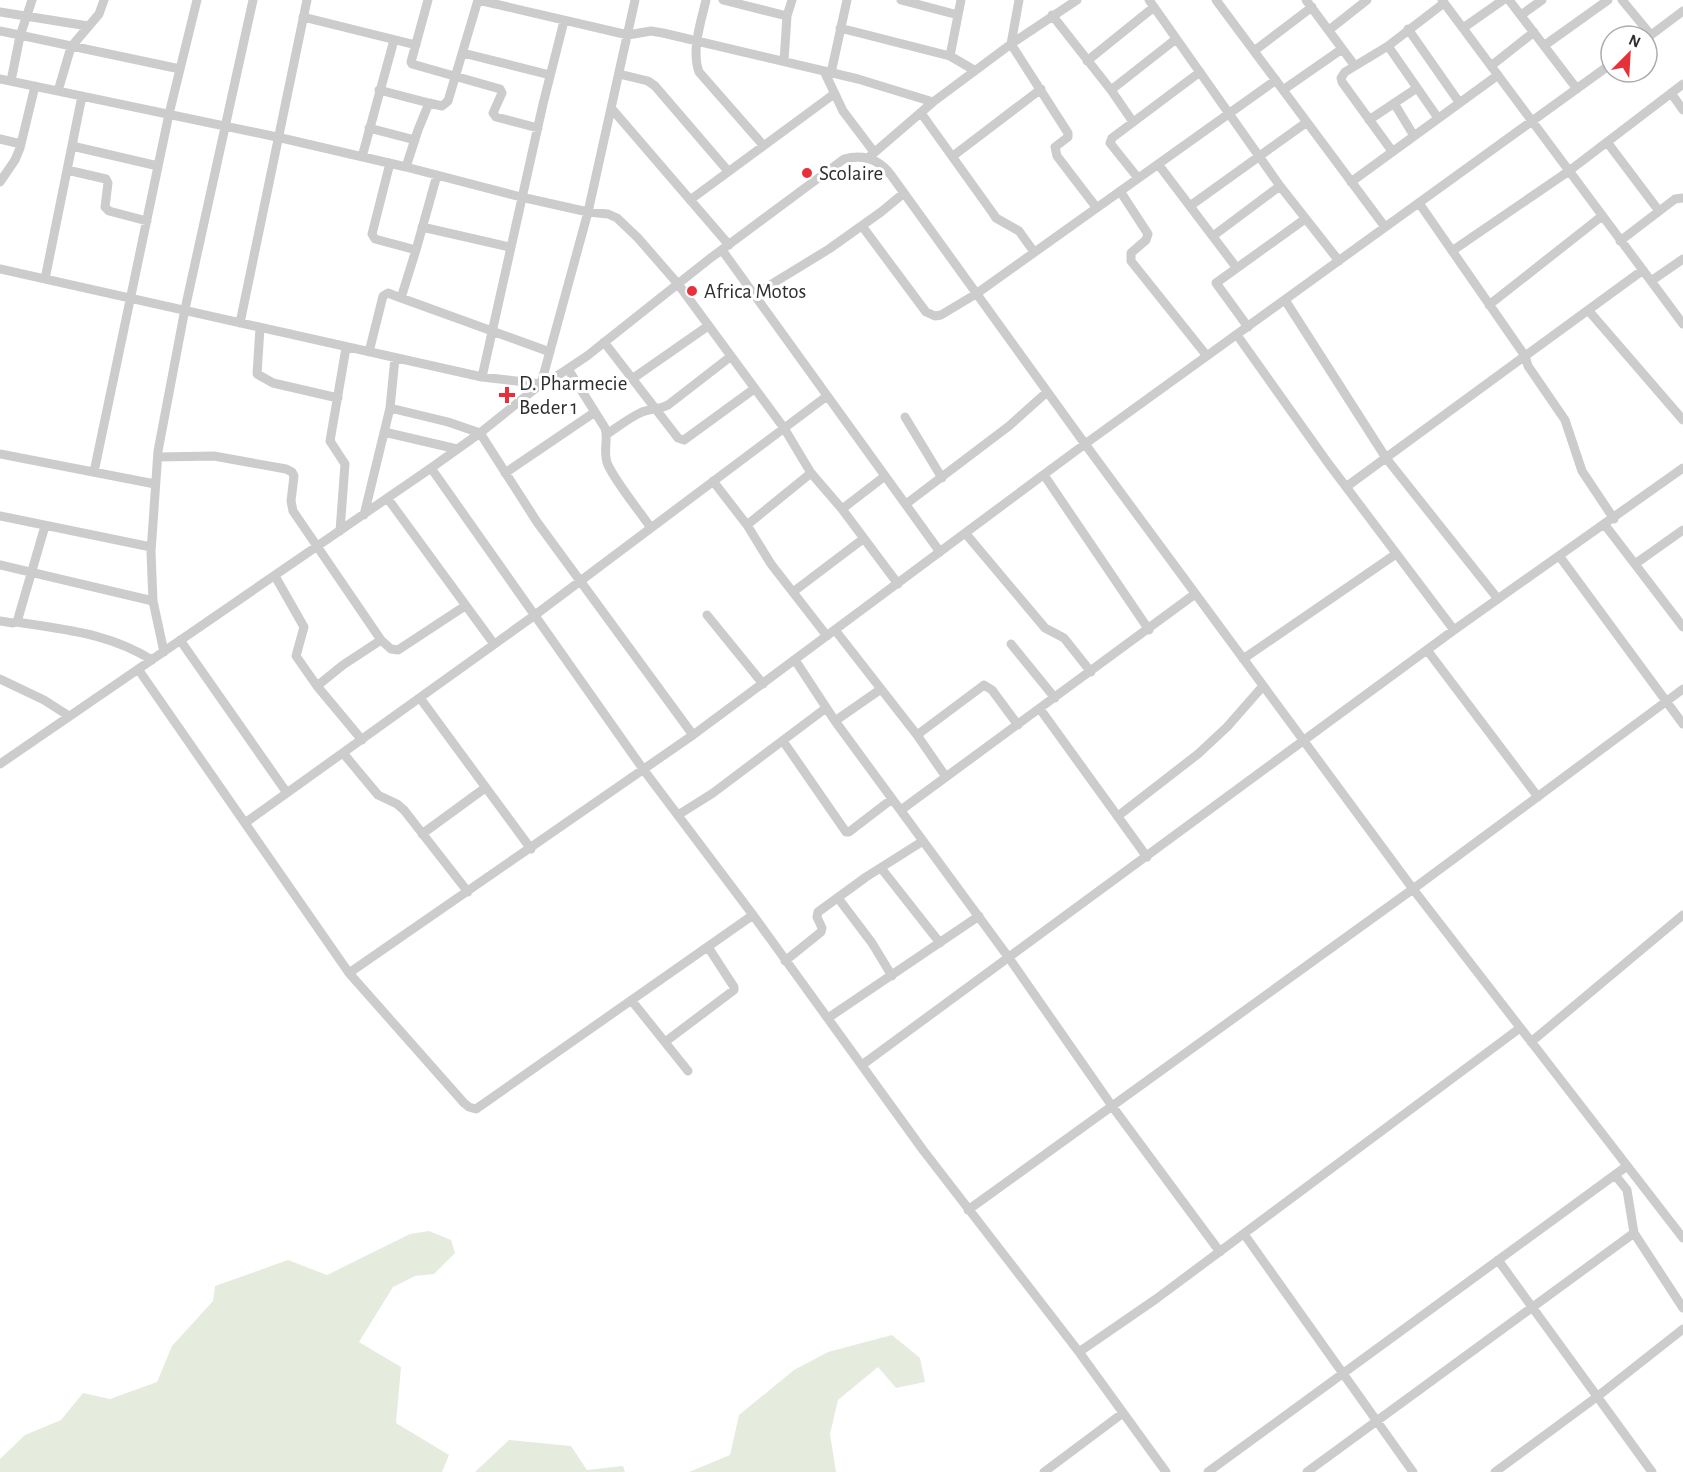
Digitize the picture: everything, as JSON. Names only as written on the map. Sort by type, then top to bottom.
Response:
[{"type":"street","points":[[11,81],[20,36],[32,0]]},
{"type":"street","points":[[58,91],[71,47],[99,14],[104,0]]},
{"type":"street","points":[[94,472],[169,114],[197,0]]},
{"type":"street","points":[[164,652],[153,601],[151,547],[158,457],[185,309],[253,0]]},
{"type":"street","points":[[240,323],[307,0]]},
{"type":"street","points":[[428,0],[412,64],[501,89],[502,93],[493,113],[496,117],[538,128]]},
{"type":"street","points":[[379,90],[442,106],[448,101],[478,0],[628,35],[651,31],[697,41],[897,89],[933,102]]},
{"type":"street","points":[[541,384],[588,212],[635,0]]},
{"type":"street","points":[[706,0],[697,41],[699,72],[763,146]]},
{"type":"street","points":[[723,0],[787,16]]},
{"type":"street","points":[[784,61],[787,16],[792,0]]},
{"type":"street","points":[[847,0],[827,72],[834,94],[843,111],[871,155],[888,170],[1047,392],[1413,889],[1682,1235]]},
{"type":"street","points":[[902,0],[958,15]]},
{"type":"street","points":[[950,56],[961,0]]},
{"type":"street","points":[[1019,0],[1011,44],[1068,133],[1068,137],[1055,147],[1057,156],[1096,207]]},
{"type":"street","points":[[2,761],[388,499],[480,433],[541,384],[568,369],[844,159],[871,155],[974,70],[1077,0]]},
{"type":"street","points":[[1216,0],[1385,227]]},
{"type":"street","points":[[1329,30],[1367,0]]},
{"type":"street","points":[[1462,28],[1503,0]]},
{"type":"street","points":[[1509,0],[1577,89]]},
{"type":"street","points":[[1521,15],[1542,0]]},
{"type":"street","points":[[1545,45],[1608,0]]},
{"type":"street","points":[[1622,0],[1640,24]]},
{"type":"street","points":[[1659,29],[1683,9],[1678,0]]},
{"type":"street","points":[[1392,151],[1342,82],[1342,75],[1388,46],[1443,1],[1683,324]]},
{"type":"street","points":[[1087,61],[1151,4],[1280,186],[1339,261]]},
{"type":"street","points":[[1254,51],[1309,4],[1355,66]]},
{"type":"street","points":[[0,12],[88,26]]},
{"type":"street","points":[[1052,15],[1133,122]]},
{"type":"street","points":[[303,17],[416,45]]},
{"type":"street","points":[[482,377],[564,21]]},
{"type":"street","points":[[840,28],[950,56],[974,70]]},
{"type":"street","points":[[1408,30],[1459,102]]},
{"type":"street","points":[[0,31],[180,69]]},
{"type":"street","points":[[1491,66],[1534,32]]},
{"type":"street","points":[[1111,90],[1176,39]]},
{"type":"street","points":[[362,157],[394,40]]},
{"type":"street","points":[[1388,46],[1437,118]]},
{"type":"street","points":[[1283,90],[1342,49]]},
{"type":"street","points":[[463,53],[550,75]]},
{"type":"street","points":[[1138,178],[1110,143],[1112,138],[1200,72]]},
{"type":"street","points":[[349,973],[693,735],[1085,444],[1599,73]]},
{"type":"street","points":[[619,74],[648,81],[656,86],[728,171]]},
{"type":"street","points":[[1351,182],[1498,75]]},
{"type":"street","points":[[0,79],[277,137],[522,197],[588,212],[608,214],[624,223],[678,284],[784,428],[811,473],[842,509],[898,584]]},
{"type":"street","points":[[862,226],[926,312],[935,316],[941,315],[976,294],[1276,81]]},
{"type":"street","points":[[1452,251],[1569,171],[1683,84]]},
{"type":"street","points":[[0,182],[15,160],[21,144],[35,86]]},
{"type":"street","points":[[1369,120],[1417,88]]},
{"type":"street","points":[[953,156],[1041,89]]},
{"type":"street","points":[[1671,93],[1683,110]]},
{"type":"street","points":[[690,200],[834,94]]},
{"type":"street","points":[[45,279],[82,96]]},
{"type":"street","points":[[406,167],[429,103]]},
{"type":"street","points":[[1394,103],[1414,136]]},
{"type":"street","points":[[612,109],[690,200],[726,247],[754,295],[940,552]]},
{"type":"street","points":[[921,113],[996,218],[1019,231],[1034,252]]},
{"type":"street","points":[[1190,206],[1307,122]]},
{"type":"street","points":[[369,128],[414,140]]},
{"type":"street","points":[[0,139],[21,144]]},
{"type":"street","points":[[1607,142],[1659,211]]},
{"type":"street","points":[[72,146],[158,166]]},
{"type":"street","points":[[390,163],[372,234],[375,239],[417,250]]},
{"type":"street","points":[[1158,164],[1236,267]]},
{"type":"street","points":[[67,170],[106,180],[108,183],[105,207],[109,211],[147,221]]},
{"type":"street","points":[[401,298],[417,250],[437,175]]},
{"type":"street","points":[[1213,236],[1280,186]]},
{"type":"street","points":[[1120,190],[1148,234],[1146,240],[1131,254],[1131,261],[1207,356]]},
{"type":"street","points":[[754,295],[829,249],[904,193]]},
{"type":"street","points":[[1620,241],[1675,199],[1683,198]]},
{"type":"street","points":[[1419,203],[1525,356],[1528,366],[1565,420],[1582,471],[1614,519]]},
{"type":"street","points":[[1489,305],[1602,216]]},
{"type":"street","points":[[1248,327],[1217,286],[1219,279],[1305,219]]},
{"type":"street","points":[[422,226],[510,248]]},
{"type":"street","points":[[1651,281],[1683,259]]},
{"type":"street","points":[[0,269],[482,377],[541,384]]},
{"type":"street","points":[[1346,487],[1643,270]]},
{"type":"street","points":[[369,352],[383,296],[388,293],[550,352]]},
{"type":"street","points":[[1285,300],[1386,458],[1498,599]]},
{"type":"street","points":[[1588,310],[1683,420]]},
{"type":"street","points":[[632,379],[708,326]]},
{"type":"street","points":[[260,328],[257,374],[273,383],[338,398]]},
{"type":"street","points":[[1237,334],[1346,487],[1454,630]]},
{"type":"street","points":[[604,342],[678,438],[684,440],[754,389]]},
{"type":"street","points":[[340,531],[345,464],[330,441],[346,348]]},
{"type":"street","points":[[607,434],[639,413],[668,405],[730,357]]},
{"type":"street","points":[[364,515],[390,408],[396,358]]},
{"type":"street","points":[[568,369],[607,434],[604,449],[608,466],[651,528]]},
{"type":"street","points":[[906,504],[1009,426],[1047,392]]},
{"type":"street","points":[[245,823],[535,615],[827,396]]},
{"type":"street","points":[[390,408],[448,422],[480,433],[580,581],[693,735]]},
{"type":"street","points":[[506,473],[595,412]]},
{"type":"street","points":[[905,417],[942,478]]},
{"type":"street","points":[[384,432],[457,449]]},
{"type":"street","points":[[0,454],[155,484]]},
{"type":"street","points":[[158,457],[214,456],[289,470],[294,476],[291,501],[293,511],[381,640],[391,649],[398,650],[465,606]]},
{"type":"street","points":[[431,468],[643,769],[753,915],[968,1210],[1079,1352],[1166,1472]]},
{"type":"street","points":[[862,1065],[1454,630],[1683,468]]},
{"type":"street","points":[[747,525],[811,473]]},
{"type":"street","points":[[1044,475],[1149,630]]},
{"type":"street","points":[[842,509],[885,476]]},
{"type":"street","points":[[713,481],[747,525],[771,564],[881,689],[946,777]]},
{"type":"street","points":[[388,499],[494,644]]},
{"type":"street","points":[[0,516],[151,547]]},
{"type":"street","points":[[1605,525],[1683,627]]},
{"type":"street","points":[[17,622],[45,526]]},
{"type":"street","points":[[1635,564],[1683,530]]},
{"type":"street","points":[[966,534],[1045,628],[1061,635],[1091,672]]},
{"type":"street","points":[[793,591],[863,539]]},
{"type":"street","points":[[1243,659],[1396,554]]},
{"type":"street","points":[[1560,556],[1683,724]]},
{"type":"street","points":[[0,566],[153,601]]},
{"type":"street","points":[[275,576],[304,627],[296,656],[317,686],[362,740]]},
{"type":"street","points":[[901,810],[1196,594]]},
{"type":"street","points":[[707,615],[763,684]]},
{"type":"street","points":[[0,621],[91,634],[117,641],[152,660]]},
{"type":"street","points":[[180,640],[287,794]]},
{"type":"street","points":[[317,686],[343,665],[381,640]]},
{"type":"street","points":[[1011,644],[1054,698]]},
{"type":"street","points":[[1427,650],[1538,797]]},
{"type":"street","points":[[795,660],[835,721],[979,916],[1112,1106],[1220,1252]]},
{"type":"street","points":[[138,669],[349,973],[464,1103],[472,1109],[480,1107],[753,915]]},
{"type":"street","points":[[0,679],[44,700],[69,716]]},
{"type":"street","points":[[917,735],[984,685],[992,690],[1018,724]]},
{"type":"street","points":[[1118,816],[1198,754],[1227,727],[1263,686]]},
{"type":"street","points":[[835,721],[881,689]]},
{"type":"street","points":[[968,1210],[1413,889],[1683,689]]},
{"type":"street","points":[[420,698],[531,849]]},
{"type":"street","points":[[678,815],[713,793],[826,708]]},
{"type":"street","points":[[1040,709],[1147,857]]},
{"type":"street","points":[[783,741],[846,832],[892,799]]},
{"type":"street","points":[[343,753],[378,795],[404,810],[468,891]]},
{"type":"street","points":[[422,834],[485,788]]},
{"type":"street","points":[[785,961],[821,932],[818,912],[881,867],[923,841]]},
{"type":"street","points":[[881,867],[940,943]]},
{"type":"street","points":[[838,898],[872,943],[892,976]]},
{"type":"street","points":[[1531,1042],[1683,915]]},
{"type":"street","points":[[828,1018],[979,916]]},
{"type":"street","points":[[665,1042],[734,990],[708,947]]},
{"type":"street","points":[[632,1000],[688,1071]]},
{"type":"street","points":[[1079,1352],[1220,1252],[1520,1028]]},
{"type":"street","points":[[1208,1472],[1627,1166]]},
{"type":"street","points":[[1615,1175],[1627,1190],[1634,1233],[1683,1308]]},
{"type":"street","points":[[1307,1472],[1634,1233]]},
{"type":"street","points":[[1244,1234],[1341,1374],[1413,1472]]},
{"type":"street","points":[[1498,1260],[1652,1472]]},
{"type":"street","points":[[1495,1472],[1598,1396],[1683,1329]]},
{"type":"street","points":[[1046,1471],[1123,1413]]},
{"type":"green space","points":[[429,1231],[451,1240],[455,1253],[434,1274],[415,1276],[393,1287],[359,1342],[401,1367],[396,1423],[449,1455],[442,1472],[0,1472],[0,1459],[25,1435],[61,1420],[83,1393],[110,1399],[157,1382],[172,1346],[213,1301],[215,1286],[288,1260],[327,1275],[410,1234]]},
{"type":"green space","points":[[892,1335],[920,1358],[925,1382],[896,1388],[878,1367],[838,1400],[830,1434],[836,1472],[689,1472],[730,1455],[739,1415],[794,1370],[828,1352]]},
{"type":"green space","points":[[509,1440],[571,1446],[587,1470],[623,1466],[625,1472],[475,1472]]},
{"type":"place","name":"Scolaire","points":[[807,173]]},
{"type":"place","name":"Africa Motos","points":[[692,291]]},
{"type":"place","name":"D. Pharmecie Beder 1","points":[[507,395]]}]
